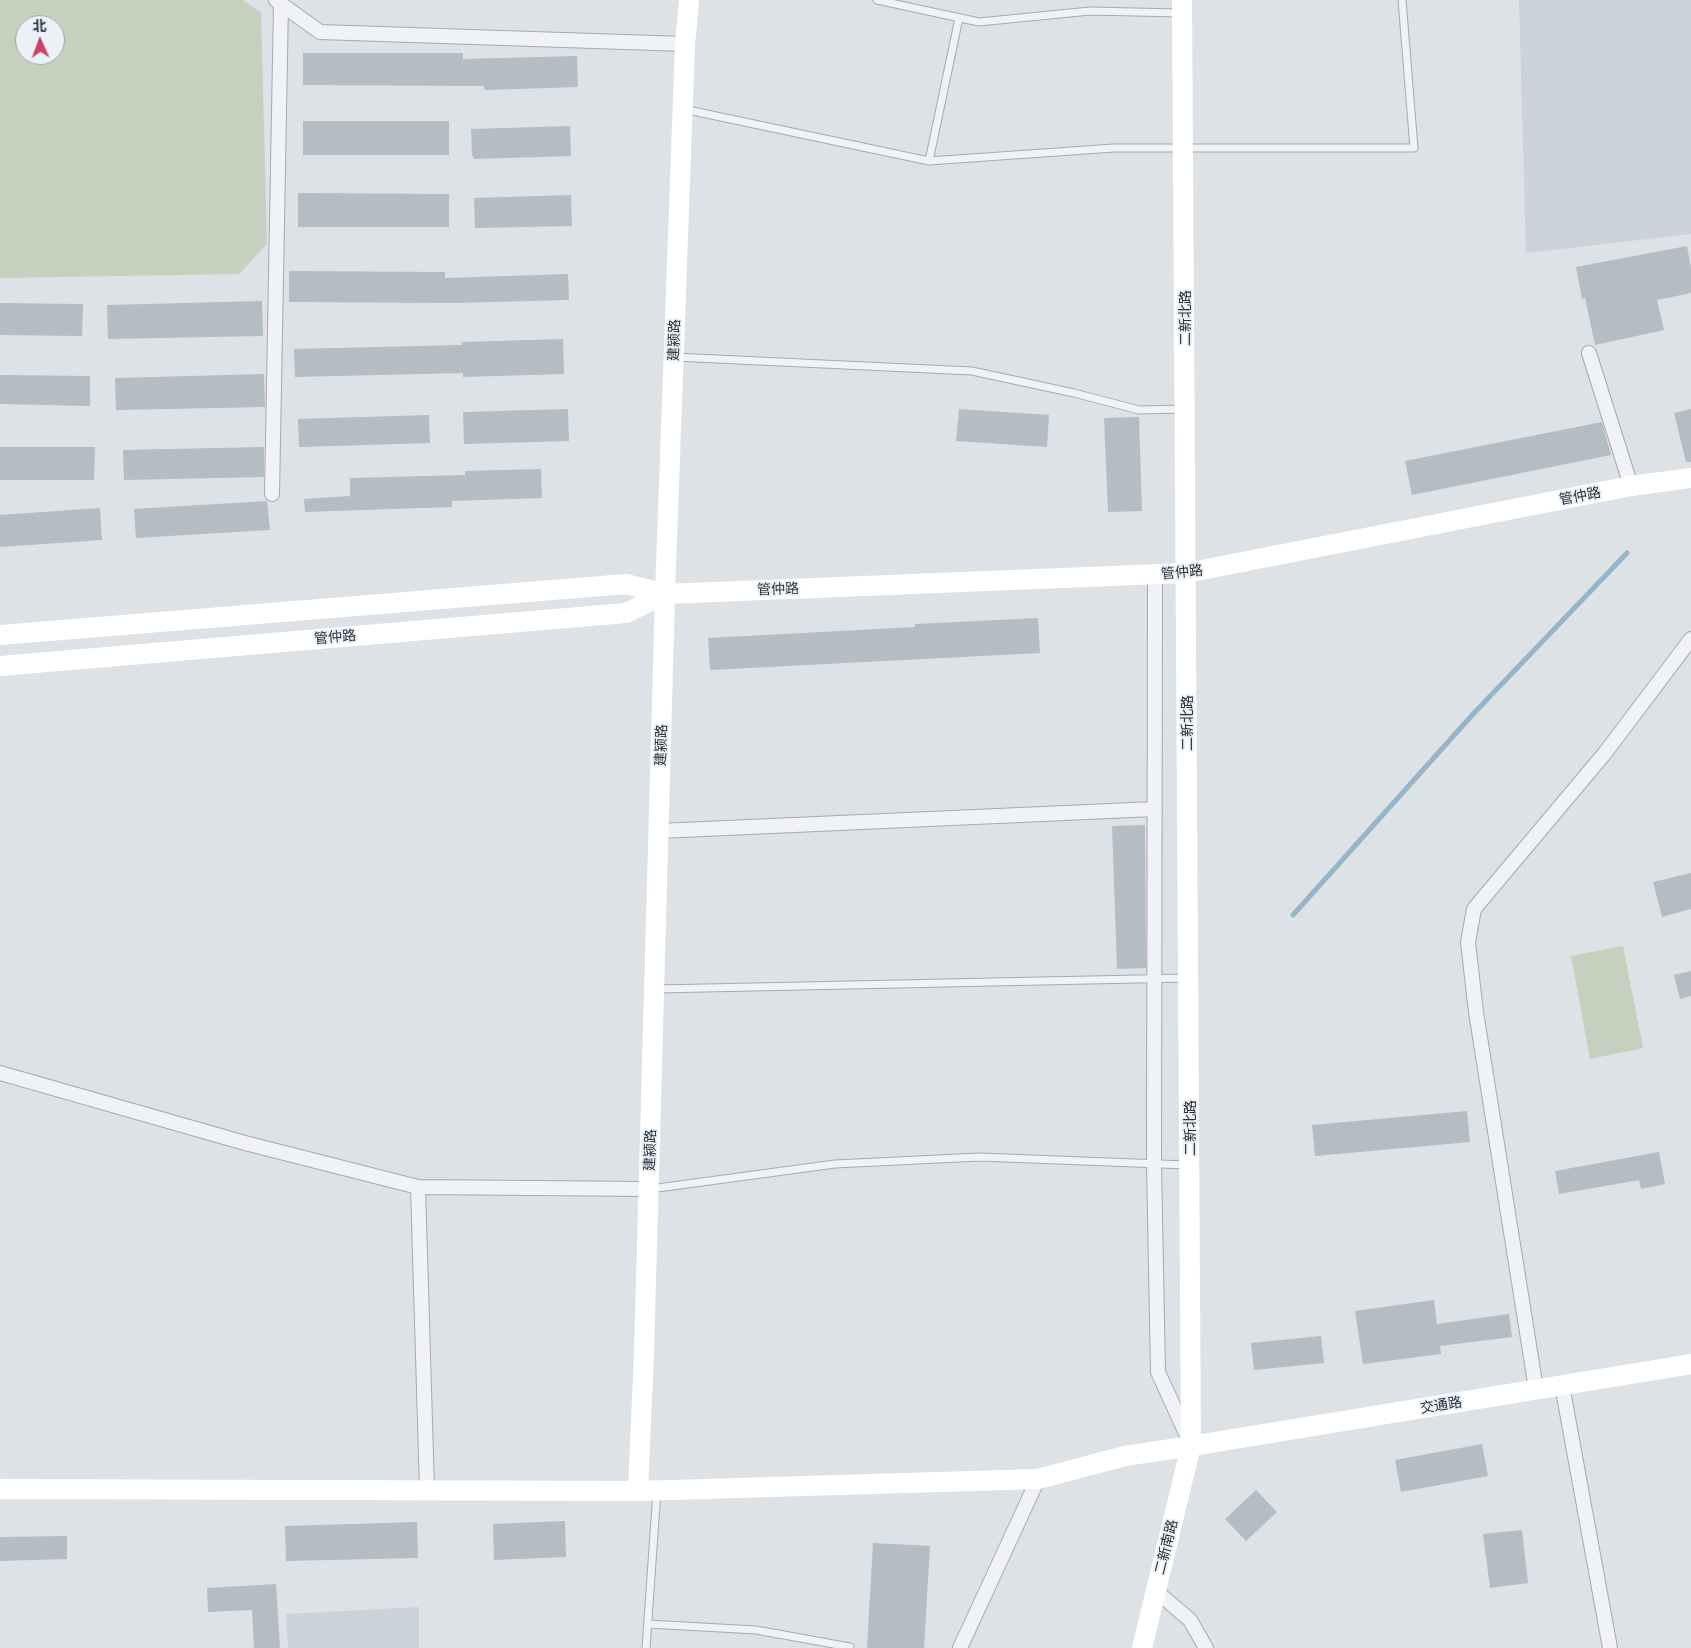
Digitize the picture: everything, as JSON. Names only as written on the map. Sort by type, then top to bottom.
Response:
[{"type":"street","name":"建颍路","points":[[647,1490],[644,1353],[648,1189],[665,594],[688,0]]},
{"type":"street","points":[[278,2],[320,32],[685,44]]},
{"type":"street","points":[[272,494],[278,2]]},
{"type":"street","name":"二新北路","points":[[1182,7],[1191,1446]]},
{"type":"street","points":[[1589,353],[1631,486]]},
{"type":"street","name":"管仲路","points":[[0,635],[626,584],[665,594],[1186,574],[1631,486],[1691,478]]},
{"type":"street","points":[[1155,575],[1154,1164],[1158,1372],[1191,1446]]},
{"type":"street","name":"管仲路","points":[[0,666],[626,613],[665,594]]},
{"type":"street","points":[[1536,1389],[1476,1012],[1468,942],[1474,909],[1605,753],[1691,639]]},
{"type":"street","points":[[658,831],[1154,809]]},
{"type":"street","points":[[0,1073],[245,1143],[418,1187],[648,1189]]},
{"type":"street","points":[[418,1187],[427,1490]]},
{"type":"street","name":"交通路","points":[[0,1489],[647,1490],[1038,1479],[1125,1456],[1691,1364]]},
{"type":"street","points":[[1562,1385],[1610,1648]]},
{"type":"street","name":"二新南路","points":[[1142,1648],[1191,1446]]},
{"type":"street","points":[[960,1648],[1038,1479]]},
{"type":"street","points":[[1156,1591],[1190,1620],[1206,1648]]},
{"type":"lane","points":[[877,0],[979,22],[1090,11],[1182,7]]},
{"type":"lane","points":[[683,109],[929,161],[1114,148],[1414,148],[1402,0]]},
{"type":"lane","points":[[929,161],[959,18]]},
{"type":"lane","points":[[674,357],[972,371],[1074,393],[1140,410],[1185,408]]},
{"type":"lane","points":[[654,990],[1189,978]]},
{"type":"lane","points":[[648,1189],[845,1163],[980,1157],[1190,1165]]},
{"type":"lane","points":[[646,1648],[648,1624],[647,1490]]},
{"type":"lane","points":[[648,1624],[756,1630],[850,1647]]},
{"type":"shaded area","points":[[1519,0],[1691,0],[1691,234],[1526,253]]},
{"type":"shaded area","points":[[419,1607],[419,1648],[288,1648],[286,1614]]},
{"type":"green space","points":[[0,0],[242,0],[261,12],[267,244],[239,274],[0,278]]},
{"type":"green space","points":[[1623,946],[1643,1048],[1590,1059],[1571,956]]},
{"type":"building","points":[[303,53],[463,53],[463,59],[577,56],[578,87],[485,90],[484,86],[303,85]]},
{"type":"building","points":[[303,121],[449,121],[449,155],[303,155]]},
{"type":"building","points":[[570,126],[571,156],[474,159],[472,155],[471,129]]},
{"type":"building","points":[[298,193],[449,194],[449,227],[298,227]]},
{"type":"building","points":[[571,195],[572,226],[475,228],[474,198]]},
{"type":"building","points":[[1687,246],[1691,268],[1691,293],[1657,300],[1664,330],[1595,345],[1585,298],[1582,299],[1576,267]]},
{"type":"building","points":[[289,271],[445,272],[445,278],[568,274],[569,300],[455,303],[289,302]]},
{"type":"building","points":[[262,301],[263,336],[108,339],[107,305]]},
{"type":"building","points":[[0,303],[83,304],[82,336],[0,335]]},
{"type":"building","points":[[563,339],[564,374],[463,377],[463,373],[295,377],[294,349],[462,345],[462,342]]},
{"type":"building","points":[[264,374],[265,407],[116,410],[115,378]]},
{"type":"building","points":[[0,375],[90,376],[90,406],[0,404]]},
{"type":"building","points":[[568,409],[569,441],[464,444],[463,412]]},
{"type":"building","points":[[959,409],[1049,415],[1047,447],[956,441]]},
{"type":"building","points":[[1691,409],[1691,462],[1686,462],[1674,413]]},
{"type":"building","points":[[429,415],[430,443],[299,447],[298,419]]},
{"type":"building","points":[[1139,417],[1142,511],[1108,512],[1104,418]]},
{"type":"building","points":[[1602,422],[1611,455],[1412,495],[1405,461]]},
{"type":"building","points":[[0,447],[95,447],[94,480],[0,480]]},
{"type":"building","points":[[264,447],[264,477],[124,480],[123,450]]},
{"type":"building","points":[[541,469],[542,498],[452,501],[452,507],[305,512],[304,499],[350,496],[350,478],[465,475],[465,471]]},
{"type":"building","points":[[267,501],[270,530],[136,538],[134,509]]},
{"type":"building","points":[[100,508],[102,540],[0,547],[0,515]]},
{"type":"building","points":[[1038,618],[1040,653],[710,670],[708,638],[915,627],[915,624]]},
{"type":"building","points":[[1145,825],[1146,968],[1117,969],[1112,826]]},
{"type":"building","points":[[1691,873],[1691,909],[1662,917],[1653,882]]},
{"type":"building","points":[[1691,971],[1691,996],[1680,999],[1674,975]]},
{"type":"building","points":[[1467,1111],[1470,1142],[1315,1156],[1312,1125]]},
{"type":"building","points":[[1659,1152],[1665,1184],[1641,1189],[1639,1180],[1559,1194],[1555,1171]]},
{"type":"building","points":[[1434,1300],[1437,1324],[1509,1314],[1512,1337],[1440,1346],[1441,1354],[1363,1364],[1355,1311]]},
{"type":"building","points":[[1321,1336],[1324,1363],[1254,1370],[1251,1343]]},
{"type":"building","points":[[1482,1444],[1488,1476],[1401,1492],[1395,1460]]},
{"type":"building","points":[[1256,1490],[1277,1512],[1246,1541],[1225,1519]]},
{"type":"building","points":[[565,1521],[566,1557],[494,1560],[493,1524]]},
{"type":"building","points":[[417,1522],[418,1558],[286,1561],[285,1526]]},
{"type":"building","points":[[1522,1530],[1528,1583],[1490,1588],[1483,1534]]},
{"type":"building","points":[[67,1536],[67,1559],[0,1561],[0,1537]]},
{"type":"building","points":[[873,1543],[930,1546],[924,1648],[867,1648]]},
{"type":"building","points":[[276,1584],[280,1648],[254,1648],[252,1610],[208,1612],[207,1588]]},
{"type":"waterway","points":[[1293,915],[1474,713],[1627,553]]}]
